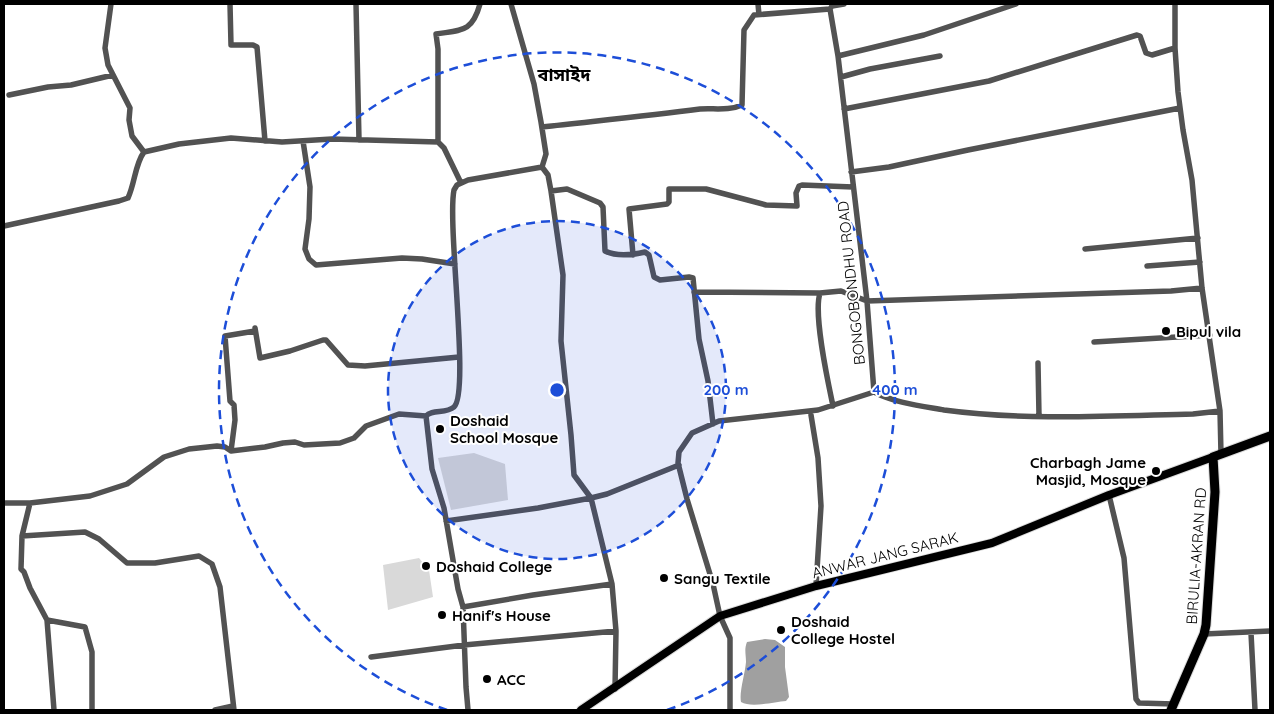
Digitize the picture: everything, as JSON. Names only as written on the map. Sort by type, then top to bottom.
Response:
[{"type":"highway","points":[[1217,456],[1270,436]]},
{"type":"highway","name":"BIRULIA-AKRAN RD","points":[[1172,707],[1204,634],[1217,456]]},
{"type":"main road","name":"ANWAR JANG SARAK","points":[[581,710],[720,616],[816,586],[992,543],[1109,495],[1217,456]]},
{"type":"street","points":[[111,4],[105,48],[108,65],[128,100],[132,136],[144,152]]},
{"type":"street","points":[[230,4],[231,45],[253,45],[257,47],[265,141]]},
{"type":"street","points":[[356,4],[359,140]]},
{"type":"street","points":[[438,142],[438,49],[436,34],[458,32],[469,26],[477,14],[480,4]]},
{"type":"street","points":[[511,4],[534,84],[546,154],[542,167]]},
{"type":"street","points":[[758,4],[759,15]]},
{"type":"street","points":[[542,127],[636,118],[709,108],[734,109],[742,105],[744,30],[754,15],[830,9],[832,6],[844,4]]},
{"type":"street","points":[[838,56],[924,35],[1016,4]]},
{"type":"street","points":[[1175,4],[1175,48],[1180,108],[1192,180],[1202,288],[1220,411],[1217,456]]},
{"type":"street","name":"BONGOBONDHU ROAD","points":[[830,9],[841,77],[867,301],[874,392]]},
{"type":"street","points":[[844,109],[989,81],[1136,35],[1140,36],[1146,53],[1152,55],[1175,48]]},
{"type":"street","points":[[841,77],[870,69],[940,56]]},
{"type":"street","points":[[9,95],[48,87],[71,85],[113,75]]},
{"type":"street","points":[[851,172],[889,167],[1180,108]]},
{"type":"street","points":[[4,226],[128,198],[141,156],[144,152],[179,144],[231,138],[265,141],[359,140],[438,142],[444,148],[461,183]]},
{"type":"street","points":[[303,141],[310,187],[309,219],[305,248],[309,259],[316,265],[402,258],[455,264]]},
{"type":"street","points":[[4,503],[30,503],[90,496],[127,484],[164,457],[189,449],[206,446],[225,447],[231,451],[295,442],[304,445],[340,443],[354,438],[366,426],[399,414],[426,416],[430,413],[449,410],[455,406],[457,400],[459,357],[452,234],[453,196],[457,185],[468,180],[542,167]]},
{"type":"street","points":[[542,167],[548,175],[563,274],[561,341],[572,435],[574,475],[591,498],[612,584],[616,631],[615,688]]},
{"type":"street","points":[[633,254],[629,209],[667,204],[669,202],[669,189],[706,189],[766,205],[796,206],[796,193],[799,186],[853,187]]},
{"type":"street","points":[[551,191],[567,189],[600,203],[603,207],[605,252],[611,254],[645,252],[649,255],[654,277],[660,280],[694,278],[698,338],[708,381],[713,424]]},
{"type":"street","points":[[1085,249],[1198,238]]},
{"type":"street","points":[[1147,266],[1200,262]]},
{"type":"street","points":[[694,292],[820,294],[841,291],[867,301],[1171,291],[1202,288]]},
{"type":"street","points":[[820,294],[818,309],[822,345],[833,406]]},
{"type":"street","points":[[231,451],[235,420],[234,405],[230,401],[225,336],[255,329],[260,358],[290,352],[323,340],[326,340],[339,356],[352,366],[459,357]]},
{"type":"street","points":[[1094,342],[1210,335]]},
{"type":"street","points":[[1038,363],[1039,416]]},
{"type":"street","points":[[730,710],[730,638],[720,616],[713,584],[687,499],[679,465],[679,452],[692,433],[719,421],[818,410],[874,392],[885,398],[943,409],[1014,416],[1193,414],[1220,411]]},
{"type":"street","points":[[811,415],[818,458],[821,506],[816,586]]},
{"type":"street","points":[[426,416],[432,469],[446,521],[463,607],[468,710]]},
{"type":"street","points":[[446,521],[538,508],[608,494],[679,465]]},
{"type":"street","points":[[1109,495],[1124,558],[1136,699],[1139,703],[1172,707]]},
{"type":"street","points":[[30,503],[22,536],[21,569],[47,620],[54,710]]},
{"type":"street","points":[[22,536],[85,532],[99,539],[127,563],[155,563],[199,556],[212,564],[220,587],[234,708],[215,710]]},
{"type":"street","points":[[463,607],[612,584]]},
{"type":"street","points":[[47,620],[86,627],[92,652],[92,710]]},
{"type":"street","points":[[370,656],[464,644],[616,631]]},
{"type":"street","points":[[1204,634],[1270,631]]},
{"type":"street","points":[[1251,632],[1255,710]]},
{"type":"shaded area","points":[[474,453],[505,464],[508,500],[451,510],[438,458]]},
{"type":"shaded area","points":[[419,558],[429,570],[433,597],[388,610],[383,565]]},
{"type":"shaded area","points":[[765,639],[775,640],[785,647],[785,667],[789,697],[786,701],[756,705],[745,704],[741,702],[741,688],[746,662],[746,645],[747,642]]},
{"type":"place","name":"Bipul vila","points":[[1166,331]]},
{"type":"place","name":"Doshaid School Mosque","points":[[440,429]]},
{"type":"place","name":"Charbagh Jame Masjid, Mosque","points":[[1156,471]]},
{"type":"place","name":"Doshaid College","points":[[426,566]]},
{"type":"place","name":"Sangu Textile","points":[[664,578]]},
{"type":"place","name":"Hanif's House","points":[[442,615]]},
{"type":"place","name":"Doshaid College Hostel","points":[[781,630]]},
{"type":"place","name":"ACC","points":[[487,679]]},
{"type":"district","name":"বাসাইদ","points":[[564,74]]}]
